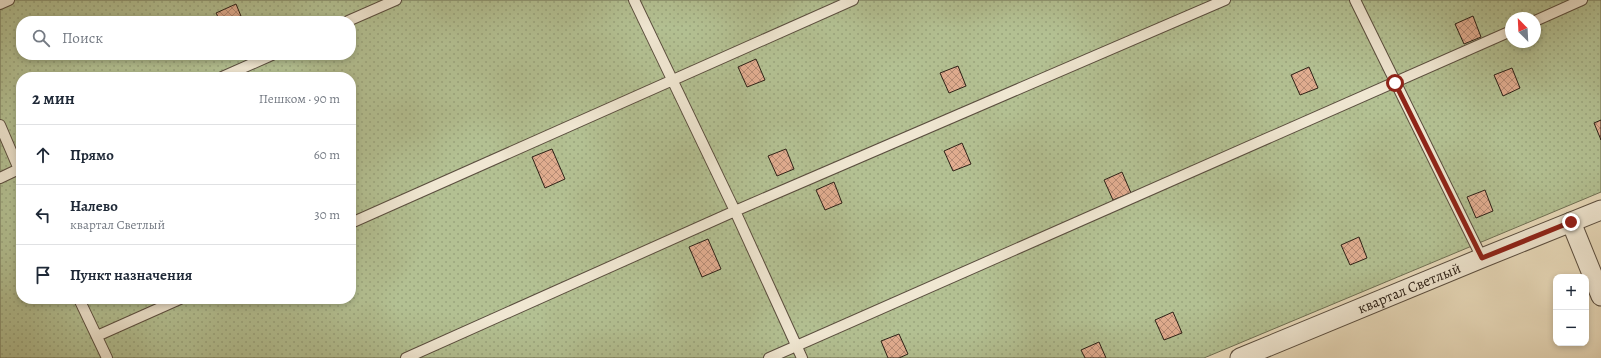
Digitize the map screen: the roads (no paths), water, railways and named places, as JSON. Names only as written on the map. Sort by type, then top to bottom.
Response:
[{"type":"street","name":"квартал Светлый","points":[[1240,358],[1601,210]]},
{"type":"street","points":[[1571,222],[1601,296]]},
{"type":"lane","points":[[0,4],[9,0]]},
{"type":"lane","points":[[356,18],[396,0]]},
{"type":"lane","points":[[634,0],[735,211],[802,358]]},
{"type":"lane","points":[[356,221],[853,0]]},
{"type":"lane","points":[[406,358],[735,211],[1224,0]]},
{"type":"lane","points":[[1354,0],[1482,258]]},
{"type":"lane","points":[[1541,18],[1582,0]]},
{"type":"lane","points":[[769,358],[1505,34]]},
{"type":"lane","points":[[233,72],[261,60]]},
{"type":"lane","points":[[0,125],[16,162]]},
{"type":"lane","points":[[0,178],[16,172]]},
{"type":"lane","points":[[81,304],[107,358]]},
{"type":"lane","points":[[97,336],[169,304]]}]
